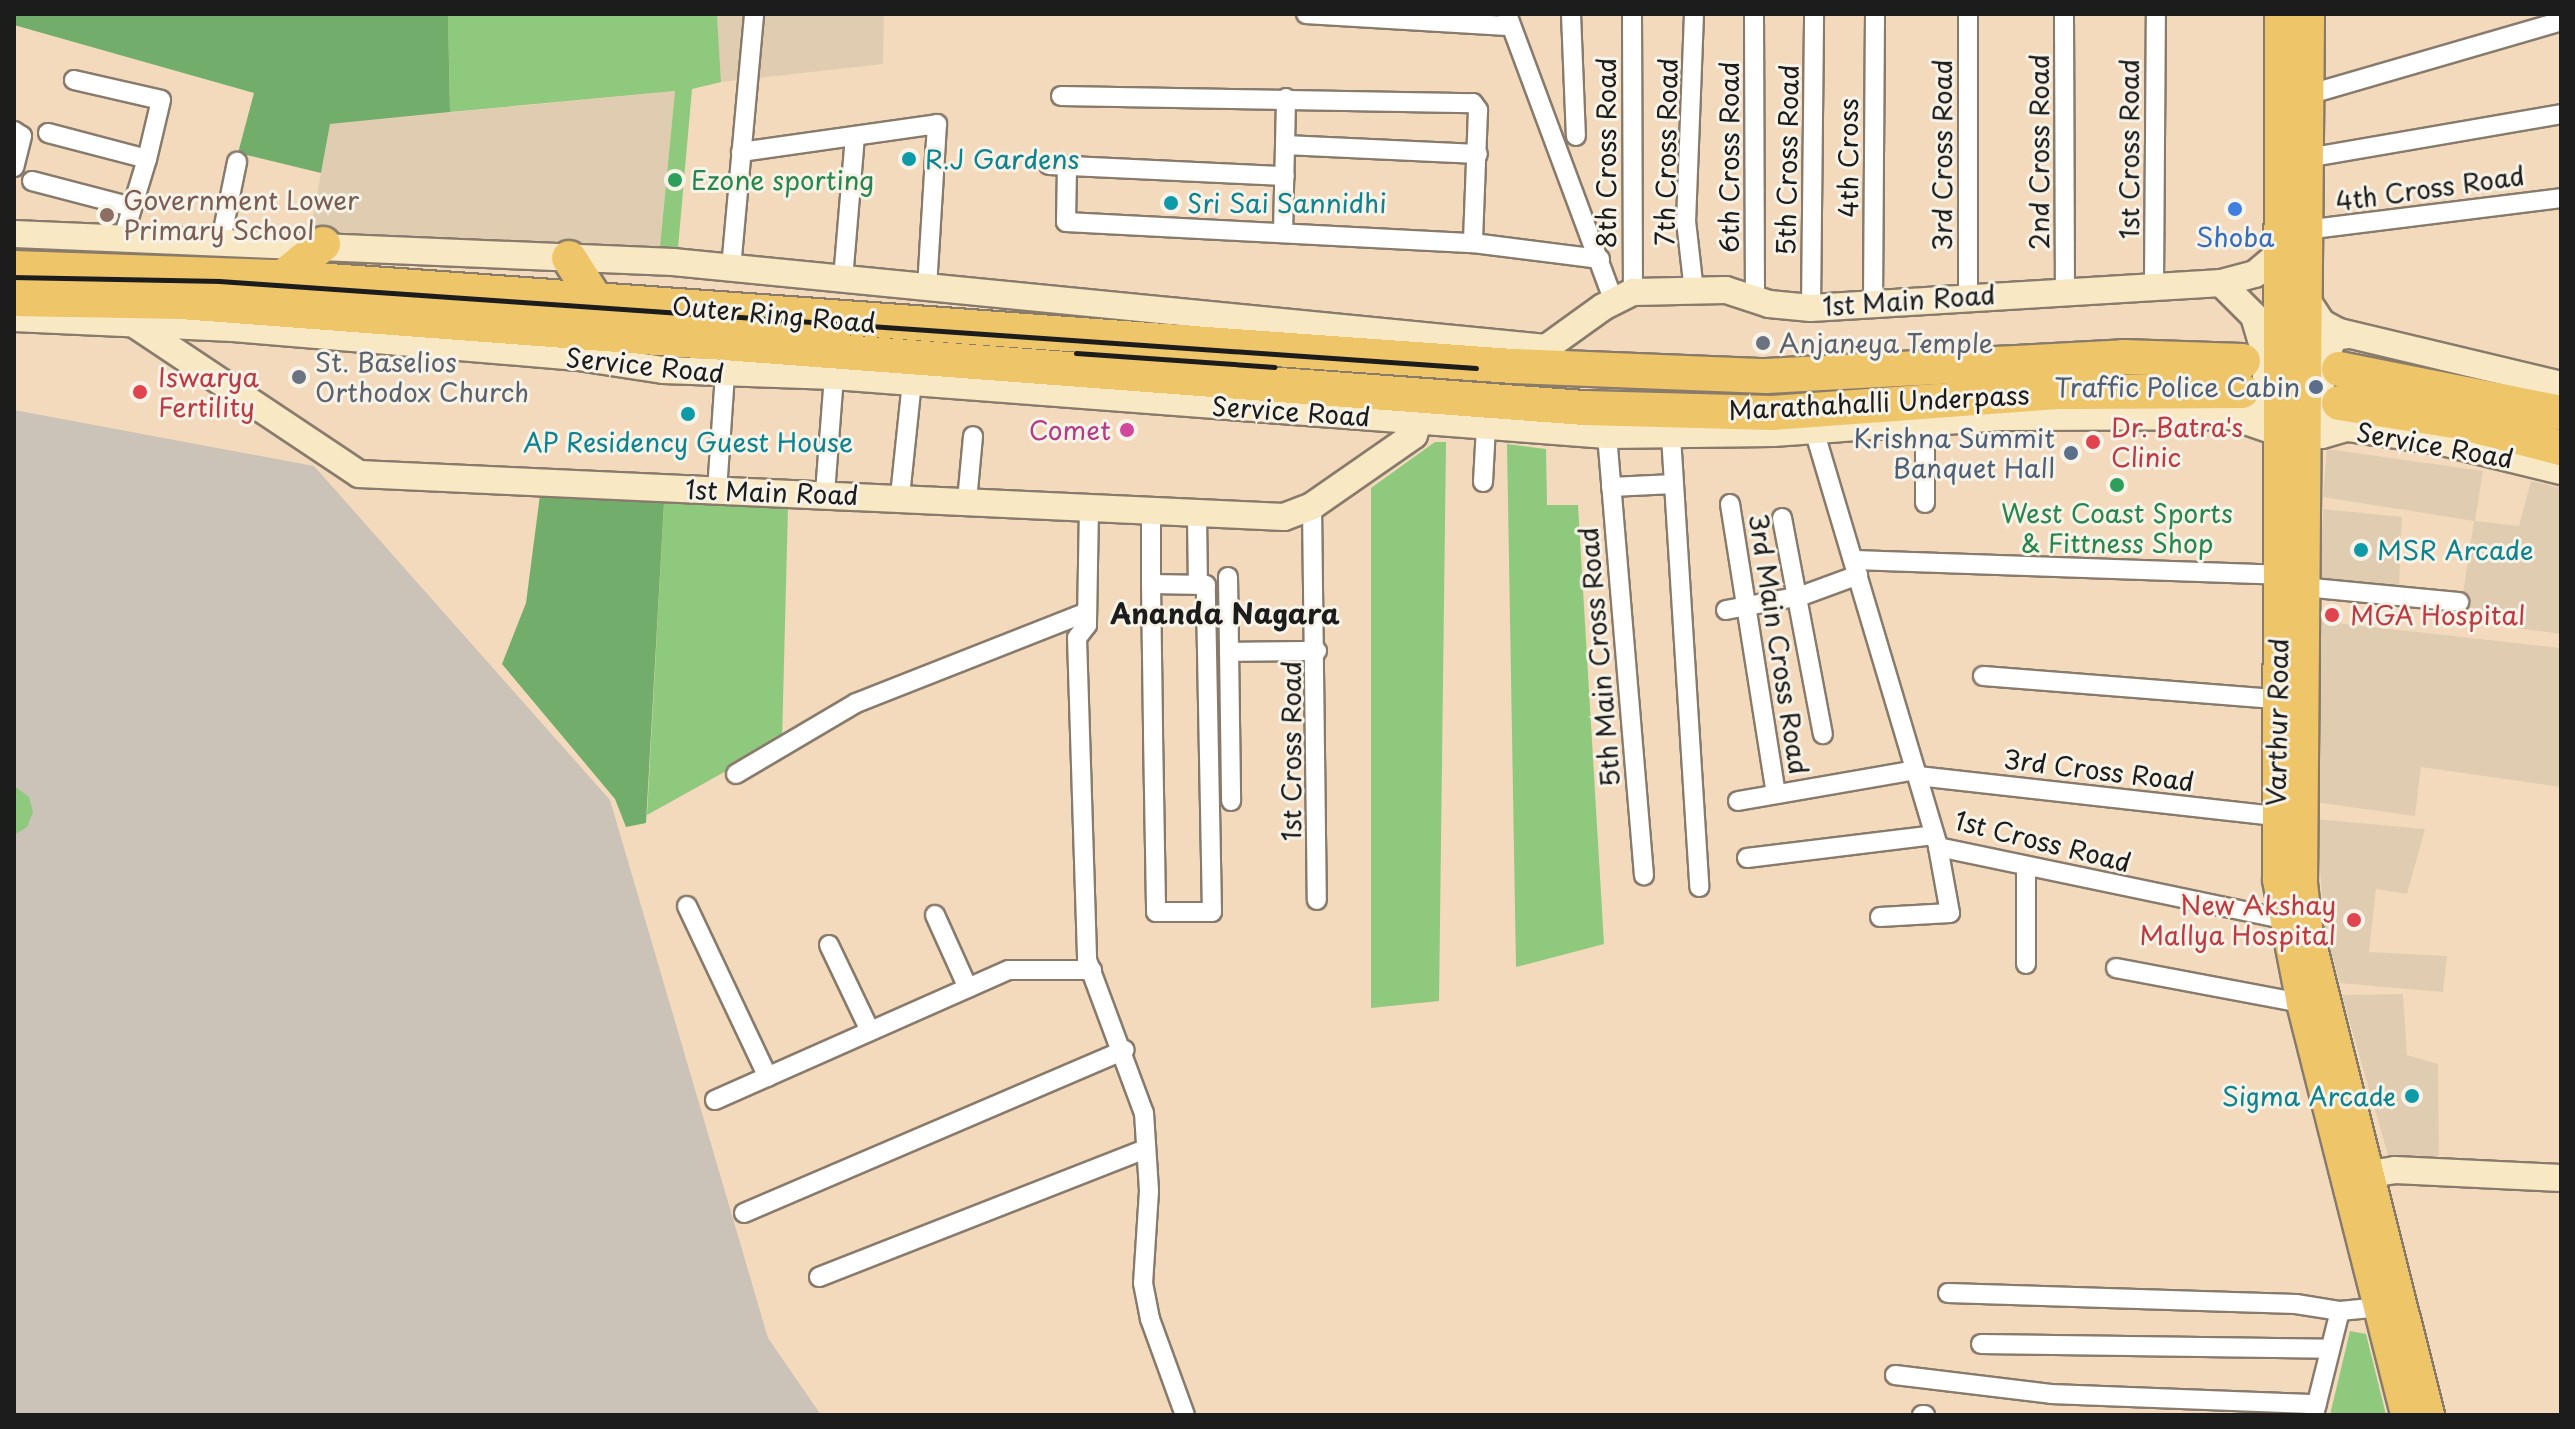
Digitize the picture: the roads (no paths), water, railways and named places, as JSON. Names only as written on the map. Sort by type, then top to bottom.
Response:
[{"type":"highway","points":[[283,277],[323,244]]},
{"type":"highway","points":[[569,258],[595,299]]},
{"type":"highway","name":"Outer Ring Road","points":[[14,268],[283,277],[927,327],[1540,357]]},
{"type":"highway","name":"Outer Ring Road","points":[[14,299],[181,302],[1419,408]]},
{"type":"highway","name":"Marathahalli Underpass","points":[[1540,357],[1797,376],[2059,359],[2239,390]]},
{"type":"highway","points":[[2339,369],[2561,413]]},
{"type":"highway","name":"Marathahalli Underpass","points":[[1419,408],[1772,413],[2060,392],[2239,390]]},
{"type":"highway","points":[[2343,415],[2461,422],[2561,448]]},
{"type":"main road","name":"Varthur Road","points":[[2293,434],[2305,297],[2305,15]]},
{"type":"main road","name":"Varthur Road","points":[[2305,15],[2280,253],[2293,434],[2292,581],[2307,928],[2429,1415]]},
{"type":"main road","name":"Varthur Road","points":[[2292,581],[2278,699],[2275,816],[2283,919],[2406,1415]]},
{"type":"street","points":[[731,268],[754,14]]},
{"type":"street","points":[[14,234],[323,244],[731,268],[1540,357],[1623,297],[1600,259],[1509,20],[1306,14]]},
{"type":"street","points":[[1571,14],[1576,136]]},
{"type":"street","name":"8th Cross Road","points":[[1623,297],[1632,14]]},
{"type":"street","name":"7th Cross Road","points":[[1694,14],[1686,221],[1694,291]]},
{"type":"street","name":"6th Cross Road","points":[[1754,14],[1755,299]]},
{"type":"street","name":"5th Cross Road","points":[[1811,308],[1814,14]]},
{"type":"street","name":"4th Cross","points":[[1873,301],[1875,14]]},
{"type":"street","name":"3rd Cross Road","points":[[1968,14],[1968,296]]},
{"type":"street","name":"2nd Cross Road","points":[[2064,14],[2065,290]]},
{"type":"street","name":"1st Cross Road","points":[[2154,284],[2156,14]]},
{"type":"street","points":[[2307,95],[2561,21]]},
{"type":"street","points":[[74,80],[161,100],[123,238]]},
{"type":"street","points":[[1061,96],[1473,103],[1478,110],[1478,154],[1473,243]]},
{"type":"street","points":[[1283,233],[1286,98]]},
{"type":"street","points":[[2307,158],[2561,114]]},
{"type":"street","points":[[741,152],[937,124],[927,289]]},
{"type":"street","points":[[14,131],[22,136],[14,167]]},
{"type":"street","points":[[48,133],[147,159]]},
{"type":"street","points":[[843,279],[855,137]]},
{"type":"street","points":[[1285,145],[1478,154]]},
{"type":"street","points":[[221,240],[237,162]]},
{"type":"street","points":[[1285,176],[1058,165],[1066,222],[1473,243],[1600,259]]},
{"type":"street","points":[[32,181],[132,207]]},
{"type":"street","name":"4th Cross Road","points":[[2305,230],[2561,198]]},
{"type":"street","name":"1st Main Road","points":[[1623,297],[1726,290],[1755,299],[1811,308],[1873,301],[2154,284],[2221,283],[2255,274],[2280,253]]},
{"type":"street","points":[[2221,283],[2254,316],[2267,360],[2264,409],[2254,417],[2239,390]]},
{"type":"street","points":[[2305,297],[2322,323],[2348,335],[2561,385]]},
{"type":"street","name":"Service Road","points":[[14,318],[264,330],[725,374],[834,376],[1419,408],[1486,426],[1607,435],[1671,436],[1814,430],[2239,390],[2293,434],[2343,415],[2561,471]]},
{"type":"street","name":"1st Main Road","points":[[134,324],[359,474],[717,491],[900,496],[1197,516],[1284,517],[1312,506],[1414,435],[1419,408]]},
{"type":"street","points":[[2343,415],[2334,420],[2322,402],[2320,370],[2334,337],[2348,335]]},
{"type":"street","points":[[717,491],[725,374]]},
{"type":"street","points":[[825,493],[834,376]]},
{"type":"street","points":[[900,496],[912,382]]},
{"type":"street","points":[[1925,421],[1925,503]]},
{"type":"street","points":[[1483,482],[1486,426]]},
{"type":"street","name":"1st Cross Road","points":[[1814,430],[1936,841],[2026,868],[2283,919]]},
{"type":"street","name":"5th Main Cross Road","points":[[1607,435],[1644,875]]},
{"type":"street","points":[[967,501],[973,436]]},
{"type":"street","points":[[1671,436],[1699,887]]},
{"type":"street","points":[[1611,487],[1674,484]]},
{"type":"street","name":"3rd Main Cross Road","points":[[1730,504],[1776,793]]},
{"type":"street","name":"1st Cross Road","points":[[1312,506],[1317,651],[1317,900]]},
{"type":"street","points":[[1089,507],[1087,625],[1077,638],[1092,970],[1125,1050],[1144,1113],[1149,1191],[1143,1283],[1150,1319],[1185,1415]]},
{"type":"street","points":[[1151,511],[1151,584],[1156,912],[1212,912],[1206,585],[1151,584]]},
{"type":"street","points":[[1197,516],[1198,584]]},
{"type":"street","points":[[1782,518],[1801,596],[1823,734]]},
{"type":"street","points":[[1726,610],[1801,596],[1856,568],[2292,581],[2459,602]]},
{"type":"street","points":[[1228,577],[1231,801]]},
{"type":"street","points":[[736,774],[856,703],[1087,612]]},
{"type":"street","points":[[1229,652],[1317,651]]},
{"type":"street","points":[[1983,676],[2278,699]]},
{"type":"street","points":[[1738,801],[1916,773]]},
{"type":"street","name":"3rd Cross Road","points":[[1916,773],[2275,816]]},
{"type":"street","points":[[1747,858],[1936,841],[1950,913],[1880,917]]},
{"type":"street","points":[[2026,868],[2026,964]]},
{"type":"street","points":[[687,906],[768,1077]]},
{"type":"street","points":[[935,915],[968,988]]},
{"type":"street","points":[[829,945],[870,1031]]},
{"type":"street","points":[[2116,968],[2302,1003]]},
{"type":"street","points":[[715,1100],[1009,970],[1092,970]]},
{"type":"street","points":[[744,1213],[1125,1050]]},
{"type":"street","points":[[819,1277],[1146,1149]]},
{"type":"street","points":[[2370,1174],[2395,1170],[2561,1178]]},
{"type":"street","points":[[1948,1293],[2296,1304],[2340,1311],[2381,1307]]},
{"type":"street","points":[[1895,1375],[2051,1394],[2315,1410],[2340,1311]]},
{"type":"street","points":[[1981,1344],[2330,1349]]},
{"type":"railway","points":[[14,277],[219,281],[1476,368]]},
{"type":"railway","points":[[1076,353],[1275,367]]},
{"type":"place","name":"R.J Gardens","points":[[909,159]]},
{"type":"place","name":"Ezone sporting","points":[[675,180]]},
{"type":"place","name":"Sri Sai Sannidhi","points":[[1171,203]]},
{"type":"place","name":"Shoba","points":[[2235,209]]},
{"type":"place","name":"Government Lower Primary School","points":[[107,215]]},
{"type":"place","name":"Anjaneya Temple","points":[[1763,343]]},
{"type":"place","name":"St. Baselios Orthodox Church","points":[[299,377]]},
{"type":"place","name":"Traffic Police Cabin","points":[[2316,387]]},
{"type":"place","name":"Iswarya Fertility","points":[[140,392]]},
{"type":"place","name":"AP Residency Guest House","points":[[688,414]]},
{"type":"place","name":"Comet","points":[[1127,430]]},
{"type":"place","name":"Dr. Batra's Clinic","points":[[2093,442]]},
{"type":"place","name":"Krishna Summit Banquet Hall","points":[[2071,453]]},
{"type":"place","name":"West Coast Sports & Fittness Shop","points":[[2117,485]]},
{"type":"place","name":"MSR Arcade","points":[[2361,550]]},
{"type":"place","name":"MGA Hospital","points":[[2332,615]]},
{"type":"place","name":"New Akshay Mallya Hospital","points":[[2354,920]]},
{"type":"place","name":"Sigma Arcade","points":[[2412,1096]]},
{"type":"district","name":"Ananda Nagara","points":[[1225,613]]}]
